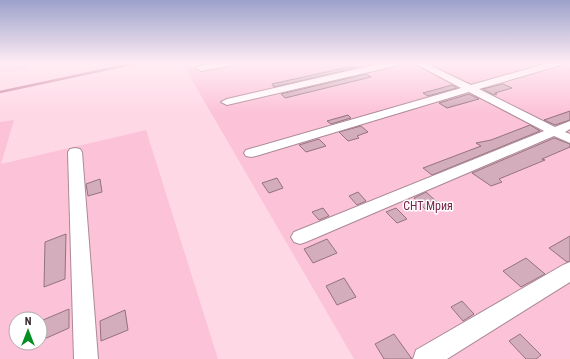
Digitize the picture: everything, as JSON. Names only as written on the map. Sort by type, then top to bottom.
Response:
[{"type":"lane","points":[[227,102],[323,80]]},
{"type":"lane","points":[[451,80],[570,139]]},
{"type":"lane","points":[[251,153],[504,80]]},
{"type":"lane","points":[[300,237],[570,125]]},
{"type":"lane","points":[[75,152],[86,359]]},
{"type":"lane","points":[[425,359],[570,270]]},
{"type":"green space","name":"СНТ Мрия","points":[[192,80],[570,80],[570,359],[354,359]]},
{"type":"green space","points":[[14,120],[1,164],[146,130],[218,359],[0,359],[0,122]]},
{"type":"building","points":[[291,80],[305,80],[274,87],[272,84]]},
{"type":"building","points":[[342,80],[360,80],[285,98],[281,94]]},
{"type":"building","points":[[503,84],[512,88],[495,93],[497,94],[494,95],[483,89]]},
{"type":"building","points":[[452,85],[457,88],[428,96],[423,93]]},
{"type":"building","points":[[469,94],[479,99],[447,108],[439,103]]},
{"type":"building","points":[[570,111],[570,120],[555,125],[544,120]]},
{"type":"building","points":[[348,115],[351,118],[331,124],[327,121]]},
{"type":"building","points":[[530,125],[540,131],[432,175],[423,168],[481,146],[476,143],[491,140]]},
{"type":"building","points":[[361,126],[368,132],[357,136],[359,138],[348,141],[339,132]]},
{"type":"building","points":[[554,138],[570,144],[570,147],[542,159],[545,160],[499,179],[502,182],[491,186],[472,173]]},
{"type":"building","points":[[319,139],[326,146],[306,152],[299,145]]},
{"type":"building","points":[[277,178],[283,188],[269,193],[262,183]]},
{"type":"building","points":[[100,179],[102,192],[88,196],[86,184]]},
{"type":"building","points":[[358,192],[366,201],[357,205],[349,196]]},
{"type":"building","points":[[426,192],[438,203],[425,209],[414,198]]},
{"type":"building","points":[[323,208],[329,216],[319,220],[312,212]]},
{"type":"building","points":[[396,208],[407,219],[397,223],[386,212]]},
{"type":"building","points":[[66,234],[65,279],[44,287],[45,242]]},
{"type":"building","points":[[570,236],[570,261],[567,262],[549,248]]},
{"type":"building","points":[[327,239],[337,253],[313,263],[304,249]]},
{"type":"building","points":[[526,258],[545,274],[521,287],[503,271]]},
{"type":"building","points":[[344,278],[356,297],[337,305],[326,286]]},
{"type":"building","points":[[462,301],[474,314],[463,321],[451,307]]},
{"type":"building","points":[[69,309],[69,328],[48,337],[48,318]]},
{"type":"building","points":[[125,310],[128,330],[101,341],[100,321]]},
{"type":"building","points":[[394,334],[412,359],[384,359],[375,344]]},
{"type":"building","points":[[520,334],[541,355],[536,359],[526,359],[509,341]]},
{"type":"waterway","points":[[0,92],[57,80]]}]
